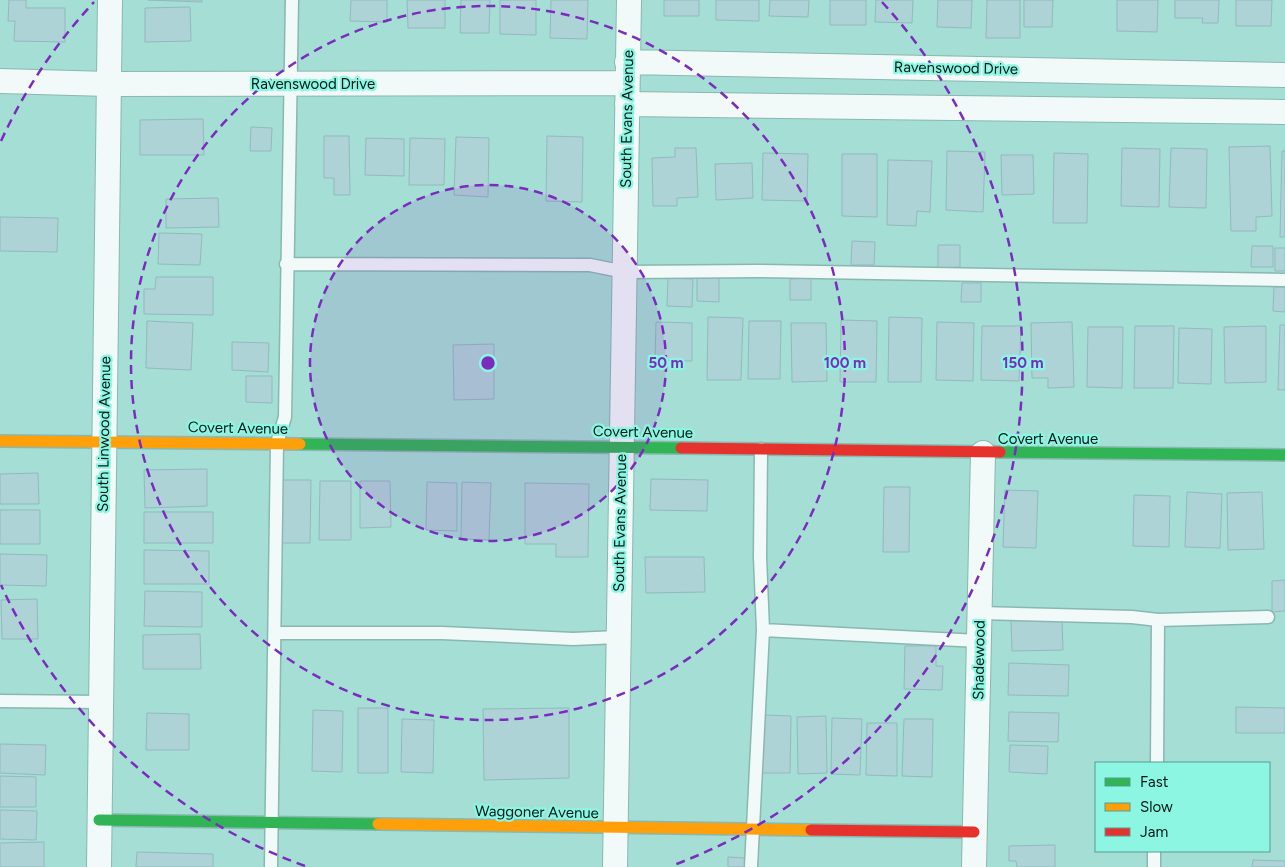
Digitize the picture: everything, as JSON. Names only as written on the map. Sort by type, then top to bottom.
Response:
[{"type":"street","name":"South Linwood Avenue","points":[[98,867],[110,0]]},
{"type":"street","name":"South Evans Avenue","points":[[615,867],[629,0]]},
{"type":"street","name":"Ravenswood Drive","points":[[0,81],[109,84],[627,83],[1285,75]]},
{"type":"street","name":"Ravenswood Drive","points":[[627,83],[1285,112]]},
{"type":"street","name":"Covert Avenue","points":[[0,441],[1285,456]]},
{"type":"street","name":"Shadewood","points":[[974,867],[982,453]]},
{"type":"street","name":"Waggoner Avenue","points":[[99,820],[271,824],[974,832]]},
{"type":"lane","points":[[271,867],[277,443],[285,417],[286,264],[292,0]]},
{"type":"lane","points":[[286,264],[590,266],[625,272],[759,271],[1285,280]]},
{"type":"lane","points":[[751,867],[763,630],[761,449]]},
{"type":"lane","points":[[979,613],[1158,620],[1268,617]]},
{"type":"lane","points":[[1157,762],[1158,620]]},
{"type":"lane","points":[[763,630],[979,641]]},
{"type":"lane","points":[[275,633],[618,638]]},
{"type":"lane","points":[[0,701],[100,702]]},
{"type":"lane","points":[[1154,852],[1154,867]]},
{"type":"building","points":[[9,0],[26,0],[26,8],[65,8],[65,42],[14,41],[15,21],[8,21]]},
{"type":"building","points":[[148,0],[202,0],[202,2]]},
{"type":"building","points":[[351,0],[387,0],[387,22],[350,21]]},
{"type":"building","points":[[407,0],[445,0],[445,28],[408,28]]},
{"type":"building","points":[[461,0],[490,0],[489,33],[460,33]]},
{"type":"building","points":[[500,0],[536,0],[536,35],[500,34]]},
{"type":"building","points":[[551,0],[588,0],[587,39],[550,38]]},
{"type":"building","points":[[664,0],[699,0],[699,16],[664,16]]},
{"type":"building","points":[[716,0],[759,0],[759,21],[716,20]]},
{"type":"building","points":[[770,0],[809,0],[808,17],[769,16]]},
{"type":"building","points":[[830,0],[866,0],[866,25],[830,25]]},
{"type":"building","points":[[876,0],[913,0],[912,23],[875,22]]},
{"type":"building","points":[[938,0],[972,0],[971,28],[937,27]]},
{"type":"building","points":[[987,0],[1020,0],[1020,38],[986,38]]},
{"type":"building","points":[[1024,0],[1053,0],[1052,27],[1024,27]]},
{"type":"building","points":[[1117,0],[1158,0],[1157,32],[1117,31]]},
{"type":"building","points":[[1175,0],[1219,0],[1218,23],[1202,23],[1203,18],[1175,18]]},
{"type":"building","points":[[1236,0],[1272,0],[1271,26],[1236,26]]},
{"type":"building","points":[[190,7],[191,41],[145,42],[145,8]]},
{"type":"building","points":[[203,119],[204,155],[140,155],[140,120]]},
{"type":"building","points":[[251,127],[272,128],[271,151],[250,151]]},
{"type":"building","points":[[324,136],[349,136],[350,195],[334,195],[334,178],[324,178]]},
{"type":"building","points":[[547,136],[583,137],[582,202],[546,201]]},
{"type":"building","points":[[456,137],[489,138],[488,197],[454,195]]},
{"type":"building","points":[[366,138],[404,139],[404,176],[365,175]]},
{"type":"building","points":[[410,138],[445,139],[444,185],[409,185]]},
{"type":"building","points":[[1270,146],[1272,216],[1256,217],[1256,231],[1231,231],[1229,147]]},
{"type":"building","points":[[675,148],[696,148],[698,197],[677,198],[677,206],[653,206],[652,158],[675,157]]},
{"type":"building","points":[[1122,148],[1160,149],[1159,207],[1121,206]]},
{"type":"building","points":[[1171,148],[1207,149],[1206,208],[1169,207]]},
{"type":"building","points":[[947,151],[985,152],[983,212],[946,210]]},
{"type":"building","points":[[1282,151],[1285,151],[1285,237],[1280,237]]},
{"type":"building","points":[[763,153],[808,154],[807,201],[762,200]]},
{"type":"building","points":[[1054,153],[1088,154],[1087,223],[1053,223]]},
{"type":"building","points":[[842,154],[877,154],[877,217],[842,216]]},
{"type":"building","points":[[1001,155],[1033,155],[1034,194],[1002,195]]},
{"type":"building","points":[[888,160],[932,161],[930,212],[917,211],[916,226],[887,225]]},
{"type":"building","points":[[752,163],[753,198],[716,200],[715,164]]},
{"type":"building","points":[[218,198],[219,227],[166,228],[166,199]]},
{"type":"building","points":[[0,217],[58,218],[57,252],[0,251]]},
{"type":"building","points":[[159,233],[202,234],[200,265],[158,264]]},
{"type":"building","points":[[852,241],[875,242],[874,265],[851,265]]},
{"type":"building","points":[[938,245],[960,245],[960,267],[938,268]]},
{"type":"building","points":[[1252,246],[1273,246],[1273,267],[1251,267]]},
{"type":"building","points":[[1275,248],[1285,248],[1285,271],[1275,271]]},
{"type":"building","points":[[156,277],[213,277],[213,315],[144,314],[144,289],[155,289]]},
{"type":"building","points":[[697,277],[719,278],[719,302],[697,301]]},
{"type":"building","points":[[668,278],[693,279],[692,307],[667,306]]},
{"type":"building","points":[[811,278],[811,300],[790,300],[790,279]]},
{"type":"building","points":[[962,283],[981,283],[981,302],[961,302]]},
{"type":"building","points":[[1274,287],[1285,287],[1285,312],[1273,311]]},
{"type":"building","points":[[708,317],[743,318],[741,380],[707,380]]},
{"type":"building","points":[[889,317],[922,318],[921,382],[888,382]]},
{"type":"building","points":[[841,320],[877,321],[876,382],[840,382]]},
{"type":"building","points":[[147,321],[193,323],[191,370],[146,368]]},
{"type":"building","points":[[749,321],[781,321],[780,379],[748,379]]},
{"type":"building","points":[[656,322],[692,323],[692,361],[655,360]]},
{"type":"building","points":[[937,322],[974,323],[973,381],[936,380]]},
{"type":"building","points":[[1072,322],[1074,387],[1048,388],[1048,378],[1032,378],[1031,323]]},
{"type":"building","points":[[791,323],[826,323],[827,381],[792,382]]},
{"type":"building","points":[[1280,325],[1285,325],[1285,390],[1278,390]]},
{"type":"building","points":[[982,326],[1021,326],[1019,381],[981,380]]},
{"type":"building","points":[[1135,326],[1174,326],[1173,388],[1134,388]]},
{"type":"building","points":[[1266,326],[1266,382],[1225,383],[1224,327]]},
{"type":"building","points":[[1088,327],[1123,327],[1122,388],[1087,387]]},
{"type":"building","points":[[1179,328],[1212,329],[1211,384],[1178,383]]},
{"type":"building","points":[[232,342],[269,343],[268,372],[232,370]]},
{"type":"building","points":[[494,344],[494,399],[454,400],[453,345]]},
{"type":"building","points":[[246,376],[272,376],[272,403],[246,402]]},
{"type":"building","points":[[207,469],[207,506],[145,508],[144,470]]},
{"type":"building","points":[[38,473],[39,504],[0,504],[0,474]]},
{"type":"building","points":[[651,479],[708,480],[707,511],[650,510]]},
{"type":"building","points":[[279,480],[311,480],[310,543],[279,543]]},
{"type":"building","points":[[320,481],[351,481],[351,540],[319,540]]},
{"type":"building","points":[[360,481],[390,481],[391,527],[360,528]]},
{"type":"building","points":[[427,482],[457,483],[457,531],[426,530]]},
{"type":"building","points":[[462,482],[491,483],[489,540],[461,539]]},
{"type":"building","points":[[525,483],[589,484],[588,557],[556,557],[556,544],[525,544]]},
{"type":"building","points":[[884,487],[910,487],[909,552],[883,552]]},
{"type":"building","points":[[1005,490],[1038,491],[1036,548],[1003,547]]},
{"type":"building","points":[[1187,492],[1222,494],[1220,548],[1185,547]]},
{"type":"building","points":[[1262,492],[1264,549],[1228,550],[1227,493]]},
{"type":"building","points":[[1134,495],[1170,496],[1169,547],[1133,546]]},
{"type":"building","points":[[0,510],[40,510],[40,544],[0,544]]},
{"type":"building","points":[[144,512],[213,512],[213,543],[144,543]]},
{"type":"building","points":[[144,550],[209,551],[209,584],[144,584]]},
{"type":"building","points":[[0,554],[47,555],[46,586],[0,585]]},
{"type":"building","points":[[645,557],[704,557],[705,592],[646,593]]},
{"type":"building","points":[[1285,580],[1285,611],[1272,612],[1272,581]]},
{"type":"building","points":[[145,591],[202,592],[202,627],[144,626]]},
{"type":"building","points":[[37,599],[38,639],[2,639],[1,600]]},
{"type":"building","points":[[1062,619],[1063,650],[1012,651],[1011,620]]},
{"type":"building","points":[[200,634],[201,669],[143,669],[143,635]]},
{"type":"building","points":[[905,646],[936,646],[936,666],[943,666],[942,690],[904,689]]},
{"type":"building","points":[[1009,663],[1069,665],[1068,696],[1008,695]]},
{"type":"building","points":[[1236,707],[1285,708],[1285,733],[1236,733]]},
{"type":"building","points":[[358,708],[388,708],[388,773],[358,773]]},
{"type":"building","points":[[569,708],[569,778],[484,780],[483,709]]},
{"type":"building","points":[[313,710],[343,711],[342,772],[312,771]]},
{"type":"building","points":[[1009,712],[1059,713],[1058,742],[1008,741]]},
{"type":"building","points":[[147,713],[189,714],[189,750],[146,750]]},
{"type":"building","points":[[762,715],[791,716],[790,773],[761,773]]},
{"type":"building","points":[[826,716],[827,773],[798,774],[797,717]]},
{"type":"building","points":[[832,718],[862,719],[860,775],[831,774]]},
{"type":"building","points":[[402,719],[434,720],[433,773],[401,772]]},
{"type":"building","points":[[904,719],[933,719],[932,777],[902,776]]},
{"type":"building","points":[[867,723],[897,723],[897,776],[866,775]]},
{"type":"building","points":[[0,744],[46,745],[45,775],[0,773]]},
{"type":"building","points":[[1010,745],[1048,746],[1047,774],[1009,772]]},
{"type":"building","points":[[0,776],[36,777],[36,807],[0,807]]},
{"type":"building","points":[[0,810],[37,811],[36,840],[0,839]]},
{"type":"building","points":[[44,842],[44,867],[0,867],[0,843]]},
{"type":"building","points":[[1055,845],[1055,867],[1017,867],[1016,861],[1009,861],[1009,846]]},
{"type":"building","points":[[137,852],[213,854],[213,867],[136,867]]},
{"type":"building","points":[[728,857],[745,858],[745,867],[728,867]]},
{"type":"building","points":[[1253,860],[1285,861],[1285,867],[1252,867]]},
{"type":"traffic: fast","points":[[300,444],[681,448]]},
{"type":"traffic: fast","points":[[1000,452],[1285,455]]},
{"type":"traffic: fast","points":[[99,820],[378,824]]},
{"type":"traffic: slow","points":[[0,441],[300,444]]},
{"type":"traffic: slow","points":[[378,824],[811,830]]},
{"type":"traffic: jam","points":[[681,448],[1000,452]]},
{"type":"traffic: jam","points":[[811,830],[974,832]]}]
